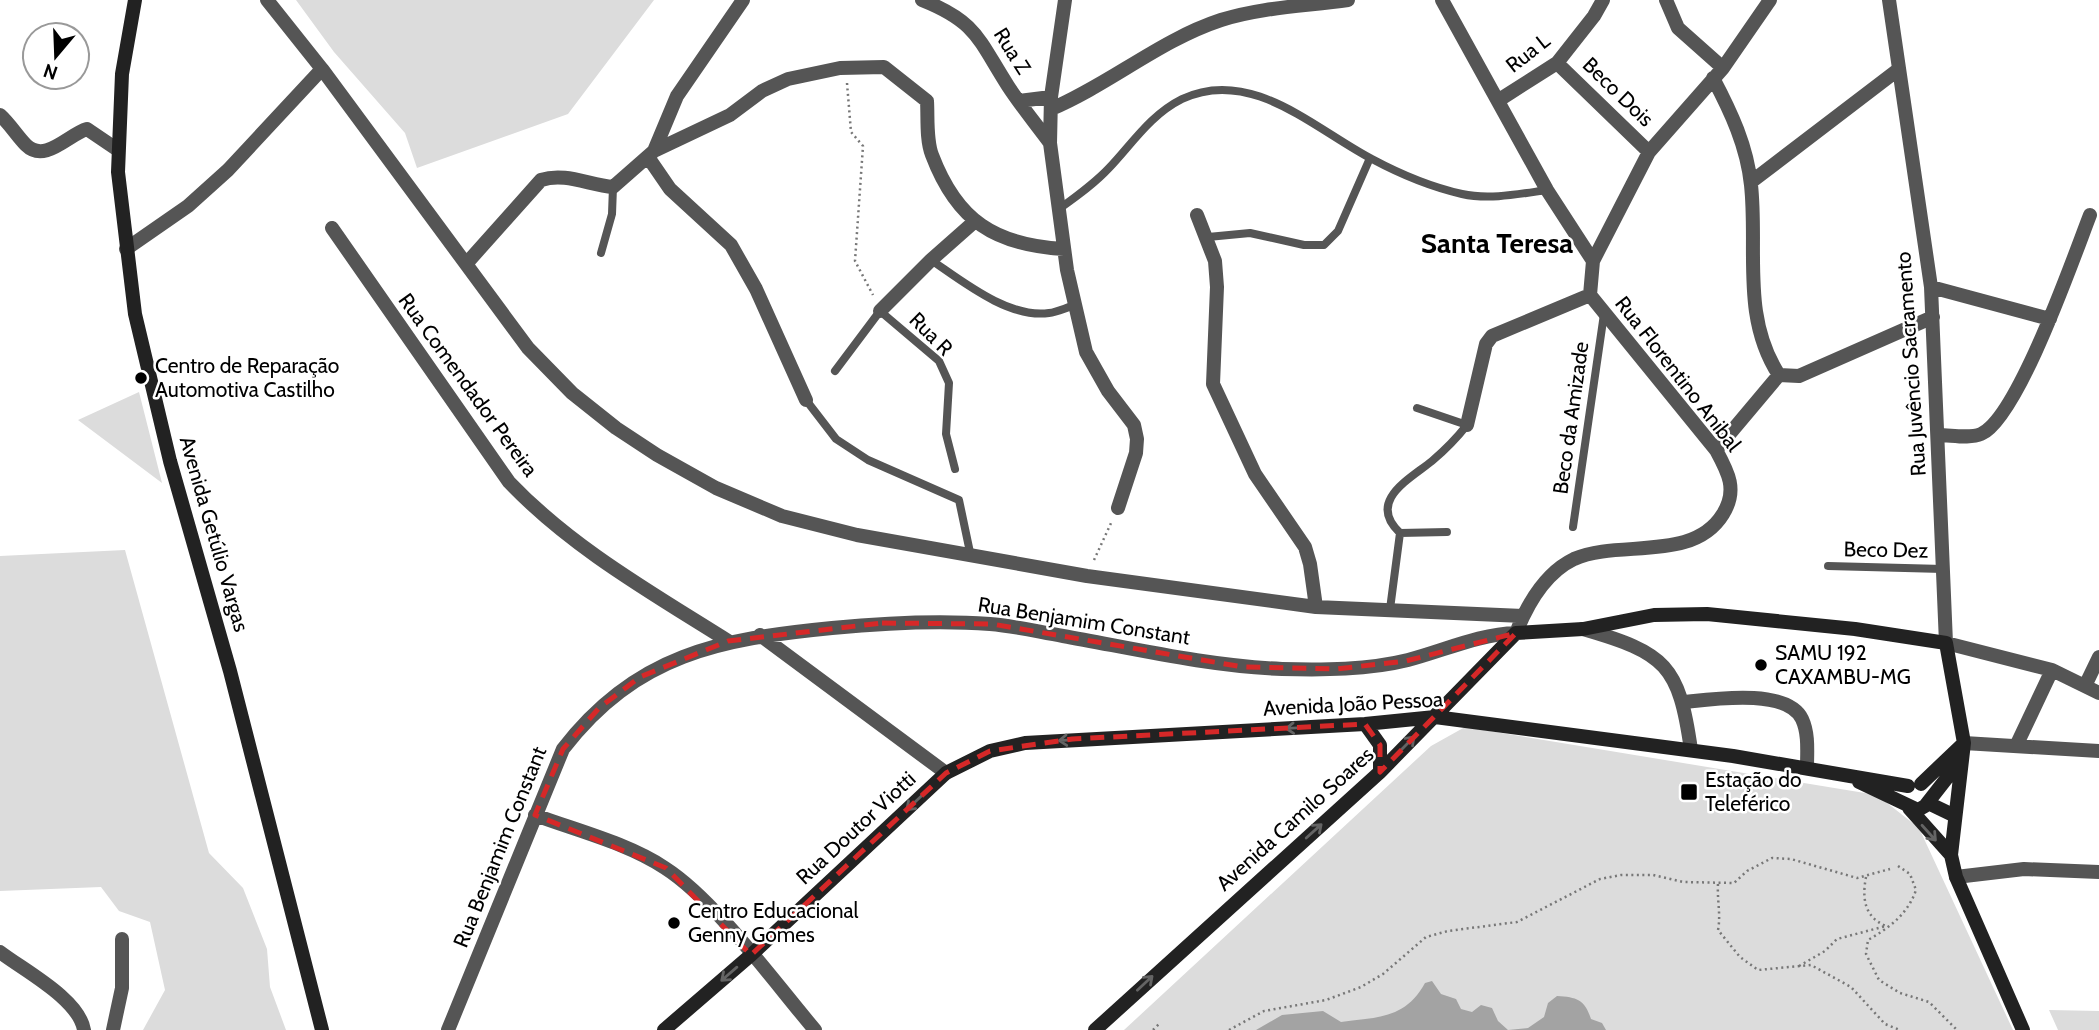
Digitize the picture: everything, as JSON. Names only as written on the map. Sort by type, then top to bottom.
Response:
[{"type":"street","name":"Avenida Getúlio Vargas","points":[[135,0],[122,74],[118,150],[120,211],[135,314],[170,461],[230,671],[322,1030]]},
{"type":"street","points":[[267,0],[322,69],[528,348],[572,393],[657,455],[716,488],[782,516],[908,547],[1087,576],[1316,607],[1522,616]]},
{"type":"street","points":[[651,154],[677,96],[743,0]]},
{"type":"street","name":"Rua Z","points":[[922,0],[952,12],[979,36],[1019,101],[1050,144]]},
{"type":"street","points":[[1065,0],[1051,103],[1050,144],[1064,249],[1086,352],[1108,391],[1134,425],[1137,439],[1136,453],[1118,508]]},
{"type":"street","points":[[1019,101],[1051,103],[1079,97],[1162,47],[1222,20],[1349,0]]},
{"type":"street","points":[[1443,0],[1547,190],[1593,261],[1649,152],[1718,73],[1770,0]]},
{"type":"street","name":"Rua L","points":[[1499,100],[1557,63],[1594,16],[1603,0]]},
{"type":"street","points":[[1667,0],[1678,28],[1718,73],[1734,119],[1751,182],[1753,302],[1772,365],[1779,374],[1799,376],[1933,317]]},
{"type":"street","name":"Rua Juvêncio Sacramento","points":[[1889,0],[1931,287],[1946,643]]},
{"type":"street","name":"Beco Dois","points":[[1557,63],[1649,152]]},
{"type":"street","points":[[466,264],[541,180],[553,176],[566,177],[613,187],[651,154],[730,115],[762,90],[788,79],[840,68],[884,67],[927,101],[931,153],[956,200],[974,222],[1002,237],[1026,245],[1064,249]]},
{"type":"street","points":[[126,249],[188,205],[228,170],[322,69]]},
{"type":"street","points":[[1751,182],[1899,69]]},
{"type":"street","points":[[0,115],[29,148],[38,152],[48,151],[87,129],[118,150]]},
{"type":"street","points":[[651,154],[670,189],[731,245],[766,309],[806,400]]},
{"type":"street","points":[[1197,215],[1208,237],[1215,261],[1217,287],[1213,384],[1255,474],[1305,547],[1316,607]]},
{"type":"street","points":[[1939,435],[1980,435],[1994,425],[2005,411],[2050,320],[2090,215]]},
{"type":"street","points":[[880,311],[974,222]]},
{"type":"street","name":"Rua Comendador Pereira","points":[[332,228],[509,482],[545,519],[582,547],[729,640]]},
{"type":"street","name":"Rua Florentino Anibal","points":[[1516,633],[1529,603],[1550,579],[1575,559],[1691,540],[1706,533],[1720,520],[1731,494],[1731,477],[1716,450],[1590,295],[1593,261]]},
{"type":"street","points":[[1931,287],[2050,320]]},
{"type":"street","points":[[1467,425],[1486,344],[1492,336],[1590,295]]},
{"type":"street","points":[[1716,450],[1779,374]]},
{"type":"street","points":[[1516,633],[1583,629],[1654,615],[1707,614],[1855,629],[1946,643],[2052,670],[2099,693]]},
{"type":"street","name":"Rua Benjamim Constant","points":[[448,1030],[563,748],[599,708],[640,677],[689,652],[729,640],[760,635],[882,623],[992,624],[1243,667],[1323,669],[1406,661],[1516,633]]},
{"type":"street","points":[[1583,629],[1625,641],[1652,656],[1674,676],[1684,702],[1691,750]]},
{"type":"street","name":"Avenida Camilo Soares","points":[[1095,1030],[1380,772],[1516,633]]},
{"type":"street","points":[[760,635],[946,773]]},
{"type":"street","points":[[1946,643],[1964,743],[1951,855],[1956,877],[2023,1030]]},
{"type":"street","points":[[2085,686],[2099,657]]},
{"type":"street","points":[[2017,744],[2052,670]]},
{"type":"street","points":[[1684,702],[1737,697],[1776,702],[1793,709],[1802,719],[1807,739],[1807,768]]},
{"type":"street","name":"Avenida João Pessoa","points":[[989,751],[1024,743],[1072,739],[1365,724],[1434,717],[1691,750],[1914,785]]},
{"type":"street","points":[[1365,724],[1380,745],[1380,772]]},
{"type":"street","points":[[1951,855],[1907,807],[1903,793],[1964,743],[2017,744],[2099,751]]},
{"type":"street","name":"Rua Doutor Viotti","points":[[664,1030],[751,955],[946,773],[964,761],[989,751]]},
{"type":"street","points":[[1907,807],[1922,809],[1961,760]]},
{"type":"street","name":"Avenida João Pessoa","points":[[1842,773],[1907,807]]},
{"type":"street","points":[[1914,785],[1927,790],[1928,801]]},
{"type":"street","points":[[1928,801],[1955,816]]},
{"type":"street","points":[[535,815],[642,855],[666,868],[715,914],[815,1030]]},
{"type":"street","points":[[1956,877],[2024,869],[2099,872]]},
{"type":"street","points":[[113,1030],[122,988],[121,939]]},
{"type":"street","points":[[1,954],[72,1005],[83,1020],[84,1030]]},
{"type":"lane","points":[[1059,209],[1087,189],[1137,133],[1162,112],[1182,99],[1208,91],[1235,90],[1262,98],[1316,124],[1370,158],[1428,184],[1464,195],[1502,197],[1547,190]]},
{"type":"lane","points":[[1208,237],[1250,233],[1304,245],[1324,245],[1338,231],[1370,158]]},
{"type":"lane","points":[[601,253],[612,214],[613,187]]},
{"type":"lane","points":[[931,260],[981,295],[1021,310],[1048,314],[1076,304]]},
{"type":"lane","points":[[835,371],[880,311]]},
{"type":"lane","name":"Rua R","points":[[880,311],[939,361],[949,383],[946,434],[955,470]]},
{"type":"lane","name":"Beco da Amizade","points":[[1573,527],[1604,314]]},
{"type":"lane","points":[[806,400],[836,439],[868,460],[959,499],[971,557]]},
{"type":"lane","points":[[1390,609],[1399,533],[1390,523],[1387,509],[1395,489],[1452,444],[1467,425],[1417,408]]},
{"type":"lane","points":[[1399,533],[1447,532]]},
{"type":"lane","name":"Beco Dez","points":[[1828,566],[1943,569]]},
{"type":"path","points":[[844,80],[849,85],[851,132],[863,146],[855,261],[880,311]]},
{"type":"path","points":[[1087,576],[1118,508]]},
{"type":"path","points":[[1229,1030],[1264,1012],[1326,1000],[1361,987],[1384,974],[1426,937],[1448,931],[1517,922],[1600,879],[1621,875],[1653,875],[1718,884],[1734,883],[1747,871],[1772,858],[1791,859],[1857,878],[1890,869]]},
{"type":"path","points":[[1898,866],[1910,874],[1916,890],[1901,918],[1868,940],[1866,954],[1879,981],[1900,993],[1929,1002],[1957,1030]]},
{"type":"path","points":[[1866,877],[1863,891],[1866,908],[1875,922],[1886,926]]},
{"type":"path","points":[[1718,884],[1718,930],[1740,957],[1758,970],[1811,965],[1851,987],[1885,1024],[1900,1030]]},
{"type":"path","points":[[1799,966],[1825,951],[1837,939],[1886,926]]},
{"type":"path","points":[[1153,1030],[1159,1024]]},
{"type":"highlighted area","points":[[882,623],[992,624],[1243,667],[1336,669],[1406,661],[1516,633],[1380,772],[1380,745],[1365,724],[1072,739],[990,751],[946,773],[751,955],[666,868],[535,815],[563,749],[599,708],[640,677],[728,641]]},
{"type":"shaded area","points":[[296,0],[654,0],[568,114],[417,168],[405,133],[334,52]]},
{"type":"shaded area","points":[[139,392],[162,483],[78,420]]},
{"type":"shaded area","points":[[125,550],[209,853],[243,888],[267,949],[270,987],[286,1030],[143,1030],[165,990],[150,922],[119,911],[101,887],[0,891],[0,556]]},
{"type":"shaded area","points":[[1465,727],[1877,795],[1919,828],[2013,1030],[1124,1030],[1431,746]]},
{"type":"shaded area","points":[[1432,981],[1441,994],[1456,999],[1461,1009],[1472,1012],[1481,1005],[1492,1008],[1498,1021],[1508,1030],[1256,1030],[1282,1015],[1323,1011],[1341,1022],[1379,1017],[1409,1004],[1425,983]]},
{"type":"shaded area","points":[[1557,996],[1579,1001],[1591,1019],[1602,1023],[1606,1030],[1508,1030],[1528,1028],[1544,1017],[1548,1003]]},
{"type":"shaded area","points":[[2049,1010],[2099,1011],[2099,1030],[2058,1030]]},
{"type":"place","name":"Centro de Reparação Automotiva Castilho","points":[[141,378]]},
{"type":"place","name":"SAMU 192 CAXAMBU-MG","points":[[1761,665]]},
{"type":"place","name":"Estação do Teleférico","points":[[1689,792]]},
{"type":"place","name":"Centro Educacional Genny Gomes","points":[[674,923]]},
{"type":"district","name":"Santa Teresa","points":[[1497,243]]}]
